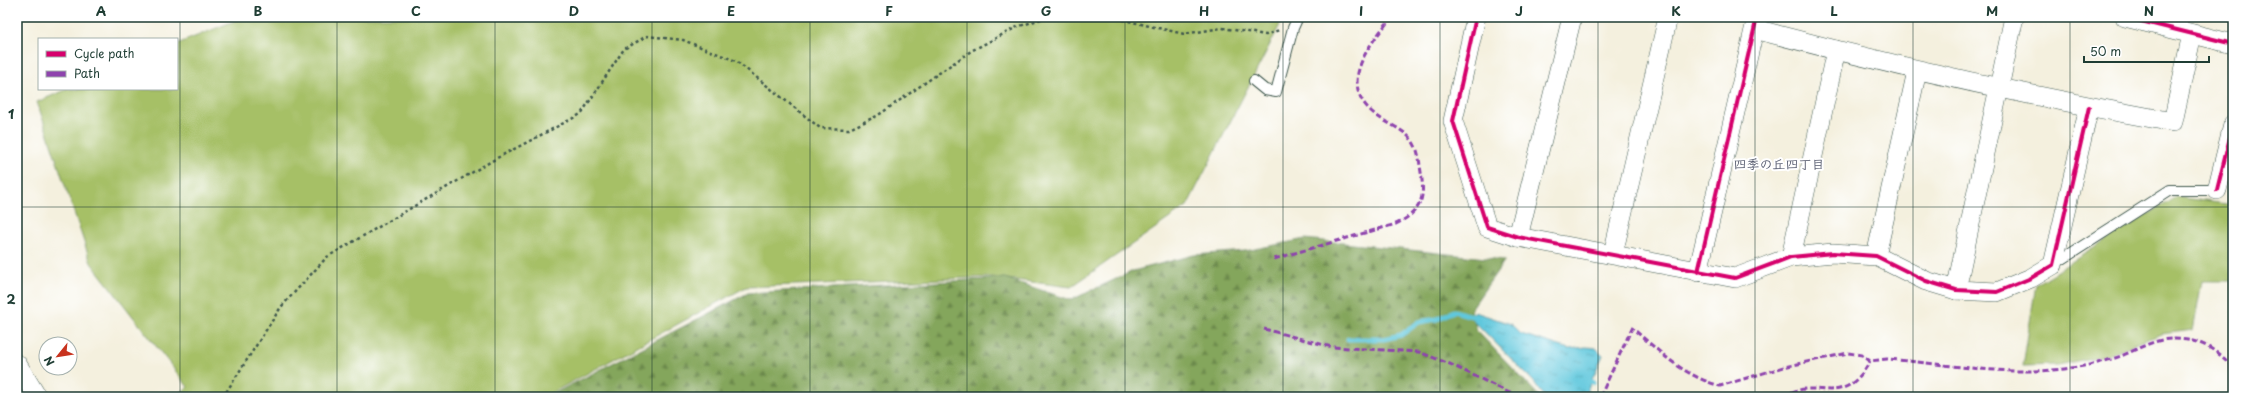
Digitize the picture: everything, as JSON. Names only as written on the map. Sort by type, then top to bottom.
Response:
[{"type":"street","points":[[1476,17],[1452,122],[1487,227],[1518,238],[1613,254],[1698,272],[1735,278],[1791,257],[1833,253],[1876,256],[1926,281],[1956,290],[1997,292],[2031,278],[2053,265],[2089,107]]},
{"type":"street","points":[[1518,238],[1572,17]]},
{"type":"street","points":[[1613,254],[1668,17]]},
{"type":"street","points":[[1956,290],[2014,17]]},
{"type":"street","points":[[2125,17],[2233,44]]},
{"type":"street","points":[[1698,272],[1756,23],[1836,50],[1917,71],[1998,89],[2173,122],[2192,34]]},
{"type":"street","points":[[1791,257],[1836,50]]},
{"type":"street","points":[[1876,256],[1917,71]]},
{"type":"street","points":[[2217,190],[2233,125]]},
{"type":"street","points":[[17,364],[37,397]]},
{"type":"lane","points":[[1254,82],[1265,90],[1276,92],[1293,28],[1298,17]]},
{"type":"lane","points":[[2053,265],[2170,190],[2217,190]]},
{"type":"path","points":[[223,397],[281,307],[327,257],[496,158],[581,114],[624,49],[647,36],[683,40],[736,61],[820,128],[849,129],[877,116],[971,51],[1017,27],[1046,17]]},
{"type":"path","points":[[1111,17],[1184,34],[1222,28],[1266,35],[1287,27],[1293,28]]},
{"type":"green space","points":[[244,17],[1284,17],[1187,206],[1071,287],[992,277],[746,287],[544,397],[175,397],[188,387],[91,263],[37,102],[66,90],[178,90],[178,44]]},
{"type":"green space","points":[[2176,197],[2233,205],[2233,281],[2202,281],[2193,330],[2161,334],[2106,355],[2058,365],[2023,366],[2036,284]]},
{"type":"green space","points":[[1305,239],[1505,260],[1471,309],[1477,331],[1540,397],[547,397],[748,293],[1005,278],[1071,300],[1133,271],[1194,255],[1245,251]]},
{"type":"water","points":[[1475,312],[1511,324],[1521,334],[1569,349],[1586,347],[1596,348],[1603,355],[1584,397],[1545,397],[1534,382],[1471,318]]},
{"type":"waterway","points":[[1348,339],[1384,339],[1401,335],[1419,322],[1437,319],[1454,311],[1477,319]]},
{"type":"waterway","points":[[1584,379],[1593,382]]},
{"type":"waterway","points":[[1615,394],[1622,397]]},
{"type":"marked path","points":[[1274,259],[1396,224],[1413,213],[1421,201],[1422,176],[1418,155],[1414,144],[1403,131],[1377,116],[1365,104],[1358,91],[1357,78],[1360,65],[1366,52],[1392,17]]},
{"type":"marked path","points":[[1600,397],[1632,328],[1682,369],[1720,386],[1784,367],[1848,353],[1862,355],[1870,361],[1887,359],[2006,371],[2053,370],[2110,360],[2147,344],[2168,339],[2193,341],[2207,346],[2233,366]]},
{"type":"marked path","points":[[1264,329],[1332,347],[1419,352],[1450,364],[1518,397]]},
{"type":"marked path","points":[[1783,397],[1795,391],[1806,389],[1838,389],[1849,385],[1859,377],[1870,361]]},
{"type":"cycle path","points":[[1476,17],[1453,121],[1487,227],[1518,237],[1735,278],[1791,257],[1833,253],[1876,256],[1926,281],[1956,290],[1997,292],[2031,278],[2053,265],[2089,107]]},
{"type":"cycle path","points":[[1698,272],[1757,17]]},
{"type":"cycle path","points":[[2125,17],[2233,44]]},
{"type":"cycle path","points":[[2217,190],[2233,125]]},
{"type":"district","name":"四季の丘四丁目","points":[[1779,164]]}]
